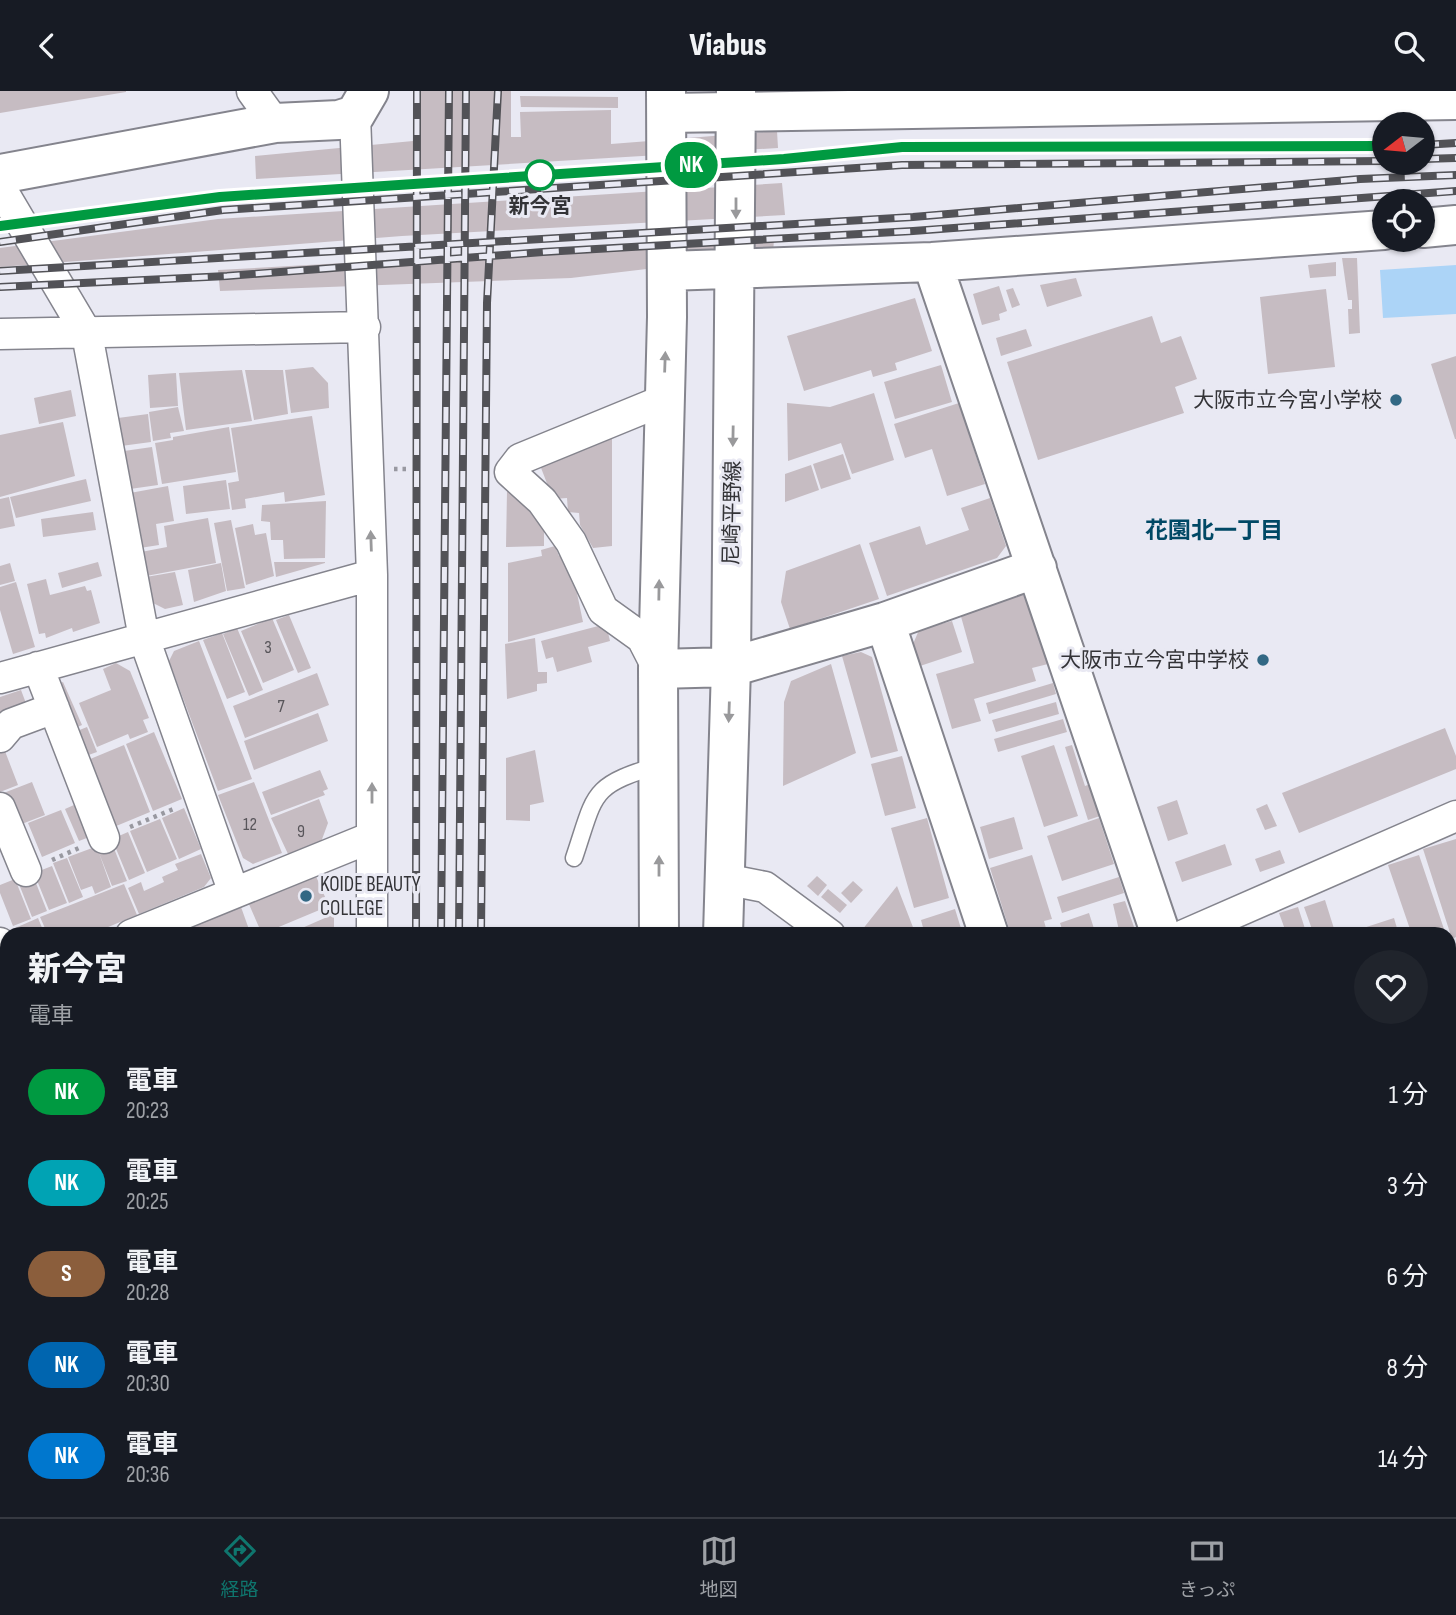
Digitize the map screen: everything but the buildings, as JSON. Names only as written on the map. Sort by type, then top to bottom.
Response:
[{"type":"main road","points":[[659,927],[658,669],[667,271],[666,102],[1456,100]]},
{"type":"main road","name":"尼崎平野線","points":[[723,927],[731,667],[736,101]]},
{"type":"main road","points":[[0,174],[275,123],[339,120],[362,103]]},
{"type":"main road","points":[[1435,227],[1456,225]]},
{"type":"main road","points":[[667,271],[932,262],[1372,231]]},
{"type":"main road","points":[[932,262],[1158,927]]},
{"type":"main road","points":[[658,669],[731,667],[885,622],[1037,568]]},
{"type":"main road","points":[[885,622],[986,927]]},
{"type":"street","points":[[252,91],[275,123]]},
{"type":"street","points":[[362,103],[372,575],[372,927]]},
{"type":"street","points":[[0,187],[87,334],[144,638],[234,893]]},
{"type":"street","points":[[0,334],[365,327]]},
{"type":"street","points":[[658,669],[642,638],[603,610],[571,542],[542,501],[510,472],[520,460],[664,400]]},
{"type":"street","points":[[0,678],[372,575]]},
{"type":"street","points":[[38,667],[104,838]]},
{"type":"street","points":[[0,737],[11,724],[54,708]]},
{"type":"street","points":[[0,808],[26,871]]},
{"type":"street","points":[[1203,927],[1456,816]]},
{"type":"street","points":[[151,927],[372,837]]},
{"type":"street","points":[[724,879],[765,887],[819,927]]},
{"type":"lane","points":[[574,858],[596,795],[618,777],[659,765]]},
{"type":"water","points":[[1456,265],[1456,314],[1383,318],[1380,270]]},
{"type":"railway","points":[[416,927],[417,91]]},
{"type":"railway","points":[[441,927],[449,91]]},
{"type":"railway","points":[[459,927],[466,91]]},
{"type":"railway","points":[[481,927],[487,303],[498,91]]},
{"type":"railway","points":[[1435,144],[1456,143]]},
{"type":"railway","points":[[0,226],[220,197],[784,159],[902,147],[1372,146]]},
{"type":"railway","points":[[1435,159],[1456,158]]},
{"type":"railway","points":[[0,242],[223,210],[902,165],[1372,161]]},
{"type":"railway","points":[[0,271],[913,217],[1360,179],[1456,175]]},
{"type":"railway","points":[[0,287],[227,276],[543,252],[913,231],[1456,191]]},
{"type":"train","name":"NK","points":[[0,226],[220,197],[784,159],[902,147],[1372,147]]},
{"type":"place","name":"新今宮","points":[[540,175]]},
{"type":"place","name":"大阪市立今宮小学校","points":[[1396,400]]},
{"type":"place","name":"大阪市立今宮中学校","points":[[1263,660]]},
{"type":"place","name":"KOIDE BEAUTY COLLEGE","points":[[306,896]]},
{"type":"district","name":"花園北一丁目","points":[[1214,530]]}]
